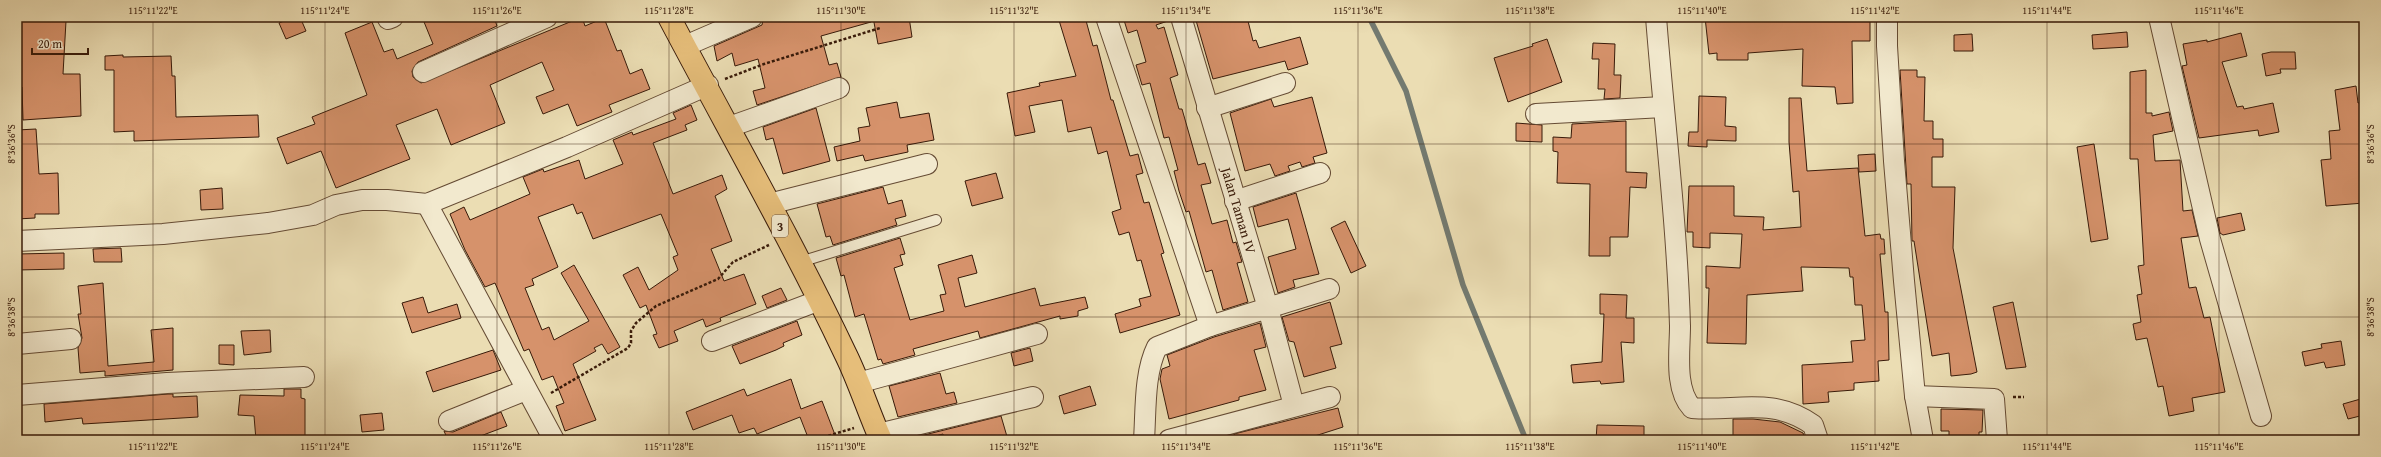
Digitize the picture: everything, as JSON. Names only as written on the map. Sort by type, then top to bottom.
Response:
[{"type":"highway","name":"3","points":[[669,17],[708,85],[729,128],[820,300],[858,383],[877,432]]},
{"type":"street","points":[[423,72],[547,17]]},
{"type":"street","points":[[685,46],[752,17]]},
{"type":"street","points":[[1106,17],[1210,326]]},
{"type":"street","name":"Jalan Taman IV","points":[[1181,17],[1268,308],[1294,406]]},
{"type":"street","points":[[1656,17],[1674,243],[1680,367],[1685,401],[1692,408],[1752,406],[1791,414],[1813,425],[1818,440]]},
{"type":"street","points":[[1888,17],[1887,46],[1894,161],[1915,396],[1922,440]]},
{"type":"street","points":[[2159,17],[2210,239],[2261,416]]},
{"type":"street","points":[[1207,108],[1285,83]]},
{"type":"street","points":[[17,241],[115,237],[268,223],[313,215],[336,205],[362,200],[404,201],[427,204],[567,147],[708,85]]},
{"type":"street","points":[[729,128],[839,88]]},
{"type":"street","points":[[1536,114],[1663,107]]},
{"type":"street","points":[[769,204],[927,164]]},
{"type":"street","points":[[1236,201],[1320,173]]},
{"type":"street","points":[[427,204],[554,440]]},
{"type":"street","points":[[1144,440],[1150,377],[1154,354],[1157,347],[1210,326],[1329,289]]},
{"type":"street","points":[[712,341],[820,300]]},
{"type":"street","points":[[858,383],[1037,334]]},
{"type":"street","points":[[17,344],[71,339]]},
{"type":"street","points":[[17,395],[167,383],[304,377]]},
{"type":"street","points":[[449,421],[530,396]]},
{"type":"street","points":[[1169,440],[1330,396]]},
{"type":"street","points":[[1915,396],[1994,399],[1997,440]]},
{"type":"street","points":[[877,432],[1033,397]]},
{"type":"lane","points":[[800,262],[936,220]]},
{"type":"path","points":[[708,85],[764,64],[880,28]]},
{"type":"path","points":[[530,396],[580,378],[626,349],[630,343],[631,331],[636,323],[656,306],[718,279],[733,262],[786,236]]},
{"type":"path","points":[[814,440],[877,432]]},
{"type":"building","points":[[294,17],[300,17],[306,31],[286,39],[279,23]]},
{"type":"building","points":[[422,17],[494,17],[497,26],[418,62],[412,71],[413,77],[421,83],[582,17],[585,26],[604,18],[617,51],[621,50],[630,74],[642,69],[650,89],[609,105],[612,112],[577,126],[568,104],[543,114],[536,97],[554,90],[542,62],[490,85],[505,123],[451,145],[437,109],[396,125],[410,159],[336,188],[321,151],[287,164],[277,138],[315,124],[312,117],[367,95],[345,33],[372,22],[384,52],[393,49],[397,59],[433,44]]},
{"type":"building","points":[[771,17],[870,17],[871,22],[821,36],[829,65],[837,63],[841,77],[757,105],[753,91],[765,88],[758,59],[735,66],[732,53],[717,61],[714,46],[762,25],[763,19]]},
{"type":"building","points":[[873,17],[909,17],[912,37],[878,44]]},
{"type":"building","points":[[1058,17],[1085,17],[1093,46],[1097,45],[1111,100],[1113,100],[1130,156],[1138,154],[1143,173],[1136,175],[1144,203],[1149,202],[1164,253],[1161,254],[1180,315],[1120,333],[1115,314],[1141,306],[1139,299],[1151,296],[1141,260],[1137,261],[1129,232],[1119,235],[1112,212],[1121,209],[1107,151],[1098,154],[1091,127],[1068,132],[1062,100],[1029,106],[1035,132],[1015,136],[1007,93],[1040,86],[1039,83],[1076,76]]},
{"type":"building","points":[[1123,17],[1168,17],[1168,21],[1156,25],[1158,29],[1164,27],[1178,75],[1170,78],[1179,109],[1182,109],[1198,165],[1205,163],[1211,183],[1201,185],[1212,224],[1227,220],[1233,243],[1236,242],[1242,262],[1237,263],[1248,302],[1223,310],[1212,270],[1206,272],[1189,211],[1186,212],[1179,191],[1174,171],[1178,170],[1169,137],[1164,138],[1150,83],[1142,85],[1136,65],[1146,62],[1137,30],[1128,33]]},
{"type":"building","points":[[1195,17],[1247,17],[1253,41],[1256,40],[1259,48],[1300,37],[1308,64],[1288,70],[1285,61],[1213,79]]},
{"type":"building","points":[[1705,17],[1870,17],[1870,41],[1852,41],[1853,103],[1837,104],[1835,87],[1802,86],[1803,49],[1748,53],[1748,60],[1717,60],[1717,53],[1709,54]]},
{"type":"building","points":[[17,18],[66,21],[63,74],[80,74],[81,116],[23,120],[22,87],[17,87]]},
{"type":"building","points":[[2127,32],[2128,47],[2093,49],[2092,35]]},
{"type":"building","points":[[2241,33],[2247,56],[2222,62],[2237,107],[2243,106],[2244,109],[2273,103],[2279,132],[2259,136],[2258,130],[2199,138],[2182,66],[2187,65],[2183,44],[2207,40],[2207,42]]},
{"type":"building","points":[[1972,34],[1973,51],[1954,51],[1954,35]]},
{"type":"building","points":[[1547,39],[1562,82],[1508,102],[1494,58],[1533,46],[1532,44]]},
{"type":"building","points":[[1593,43],[1615,44],[1614,75],[1621,75],[1620,98],[1604,99],[1605,89],[1598,89],[1599,59],[1592,59]]},
{"type":"building","points":[[2271,52],[2295,52],[2296,69],[2280,69],[2281,73],[2266,76],[2262,54]]},
{"type":"building","points":[[123,55],[123,57],[171,56],[172,76],[175,76],[176,117],[258,115],[259,137],[134,141],[134,131],[114,132],[114,70],[105,70],[105,56]]},
{"type":"building","points":[[1900,70],[1917,70],[1917,77],[1925,77],[1924,121],[1933,121],[1933,139],[1943,139],[1943,157],[1932,157],[1932,187],[1955,187],[1953,248],[1977,372],[1971,374],[1951,376],[1949,353],[1932,356],[1914,241],[1912,241],[1911,184],[1907,184]]},
{"type":"building","points":[[2146,70],[2146,113],[2152,113],[2152,116],[2169,112],[2173,131],[2153,135],[2155,161],[2180,160],[2183,211],[2192,210],[2198,236],[2181,238],[2189,288],[2196,287],[2204,318],[2210,317],[2225,392],[2192,398],[2194,411],[2169,416],[2163,386],[2158,387],[2147,338],[2136,340],[2133,324],[2141,322],[2137,295],[2142,294],[2138,266],[2144,265],[2138,159],[2130,159],[2130,72]]},
{"type":"building","points":[[2356,86],[2358,103],[2364,102],[2364,203],[2326,206],[2321,160],[2331,159],[2329,131],[2340,130],[2335,90]]},
{"type":"building","points":[[1699,96],[1726,97],[1725,126],[1736,127],[1736,141],[1707,140],[1707,147],[1688,146],[1689,132],[1698,132]]},
{"type":"building","points":[[1312,97],[1327,153],[1313,157],[1315,163],[1302,167],[1300,162],[1288,166],[1290,171],[1275,176],[1270,164],[1245,171],[1230,113],[1271,99],[1274,107]]},
{"type":"building","points":[[1789,98],[1801,98],[1807,171],[1858,168],[1865,236],[1880,234],[1881,239],[1884,239],[1885,254],[1880,254],[1885,312],[1888,312],[1889,360],[1878,361],[1879,381],[1854,383],[1854,390],[1828,392],[1829,402],[1803,404],[1802,365],[1853,362],[1851,341],[1865,340],[1862,305],[1855,305],[1853,277],[1850,277],[1849,268],[1801,267],[1803,291],[1747,295],[1746,344],[1707,343],[1709,288],[1706,288],[1706,266],[1740,268],[1742,234],[1710,233],[1710,248],[1693,247],[1693,232],[1687,232],[1689,186],[1734,186],[1734,216],[1764,217],[1763,230],[1801,227],[1799,191],[1793,192],[1789,142]]},
{"type":"building","points":[[897,102],[900,118],[929,113],[934,140],[907,145],[908,152],[865,161],[863,155],[837,161],[834,147],[860,141],[858,128],[870,126],[866,108]]},
{"type":"building","points":[[691,105],[697,120],[685,125],[687,130],[653,143],[673,194],[722,175],[727,189],[715,196],[732,241],[711,249],[724,281],[744,274],[756,304],[720,318],[721,321],[706,327],[703,319],[674,331],[678,341],[659,348],[653,335],[657,334],[646,305],[640,308],[623,275],[638,267],[649,290],[678,270],[673,257],[678,255],[661,214],[593,239],[582,212],[577,214],[573,204],[538,217],[558,267],[532,279],[534,285],[525,288],[542,330],[549,327],[554,340],[589,321],[561,273],[574,265],[620,347],[608,354],[602,344],[594,348],[596,351],[573,364],[596,420],[565,431],[556,406],[564,403],[553,376],[542,380],[529,349],[524,351],[495,283],[485,287],[465,250],[450,214],[464,207],[470,220],[530,194],[523,177],[543,169],[544,172],[579,160],[585,179],[623,164],[613,140],[632,132],[633,135],[676,119],[673,113]]},
{"type":"building","points":[[816,108],[830,161],[783,174],[773,138],[766,140],[763,127]]},
{"type":"building","points":[[1626,121],[1626,172],[1647,173],[1646,188],[1630,187],[1628,237],[1610,237],[1610,256],[1589,256],[1590,184],[1557,183],[1558,152],[1553,151],[1553,137],[1571,138],[1572,124]]},
{"type":"building","points":[[1516,123],[1542,125],[1542,142],[1516,141]]},
{"type":"building","points":[[36,129],[39,174],[58,173],[59,214],[35,214],[35,218],[17,219],[17,130]]},
{"type":"building","points":[[2094,144],[2108,239],[2091,242],[2077,147]]},
{"type":"building","points":[[1875,154],[1876,171],[1859,172],[1858,155]]},
{"type":"building","points":[[996,173],[1003,198],[972,206],[965,181]]},
{"type":"building","points":[[883,187],[888,204],[902,200],[906,216],[895,219],[897,225],[833,245],[830,236],[826,237],[817,204]]},
{"type":"building","points":[[222,188],[223,209],[201,210],[200,190]]},
{"type":"building","points":[[1296,193],[1319,274],[1293,280],[1295,287],[1278,293],[1268,257],[1296,249],[1288,219],[1258,227],[1253,207]]},
{"type":"building","points":[[2241,213],[2245,230],[2223,235],[2220,233],[2217,218]]},
{"type":"building","points":[[1345,221],[1366,266],[1351,273],[1331,228]]},
{"type":"building","points":[[900,238],[905,254],[900,255],[903,265],[894,268],[910,320],[944,311],[940,295],[946,294],[938,265],[972,255],[977,273],[958,278],[965,307],[1035,288],[1040,306],[1085,297],[1088,308],[1078,311],[1078,316],[1060,319],[1060,316],[980,338],[978,331],[913,349],[915,355],[883,364],[881,359],[878,360],[864,314],[855,317],[844,275],[841,276],[836,258]]},
{"type":"building","points":[[121,248],[122,262],[94,262],[93,249]]},
{"type":"building","points":[[64,253],[64,269],[17,270],[17,254]]},
{"type":"building","points":[[103,283],[108,366],[154,362],[151,330],[173,328],[173,370],[105,376],[105,371],[80,373],[78,348],[82,338],[78,314],[81,314],[78,286]]},
{"type":"building","points":[[781,288],[787,300],[767,308],[762,296]]},
{"type":"building","points":[[1600,294],[1627,295],[1626,318],[1634,318],[1634,343],[1621,342],[1624,382],[1601,384],[1600,381],[1573,383],[1571,365],[1602,362],[1604,314],[1600,314]]},
{"type":"building","points":[[423,297],[428,313],[457,304],[461,318],[412,333],[402,303]]},
{"type":"building","points":[[1330,302],[1342,344],[1330,347],[1336,368],[1304,377],[1294,342],[1289,341],[1282,317]]},
{"type":"building","points":[[2013,302],[2026,367],[2006,369],[1993,307]]},
{"type":"building","points":[[797,321],[802,335],[783,343],[784,346],[776,350],[740,364],[732,346]]},
{"type":"building","points":[[1260,323],[1266,347],[1254,350],[1266,390],[1239,397],[1239,400],[1169,419],[1160,379],[1162,369],[1170,366],[1167,355],[1214,337]]},
{"type":"building","points":[[270,330],[271,352],[244,355],[241,331]]},
{"type":"building","points":[[2341,341],[2345,365],[2326,368],[2324,362],[2305,366],[2302,352],[2322,348],[2321,344]]},
{"type":"building","points":[[219,345],[234,345],[234,365],[219,364]]},
{"type":"building","points":[[1030,348],[1033,361],[1014,366],[1011,353]]},
{"type":"building","points":[[493,350],[501,370],[433,392],[426,372]]},
{"type":"building","points":[[940,373],[946,394],[954,392],[957,403],[898,417],[889,386]]},
{"type":"building","points":[[791,379],[801,409],[822,401],[837,440],[809,440],[800,417],[757,434],[754,428],[739,433],[732,415],[693,430],[686,412],[744,389],[747,396]]},
{"type":"building","points":[[1090,386],[1096,405],[1064,414],[1059,396]]},
{"type":"building","points":[[284,389],[301,389],[301,398],[305,399],[305,440],[256,440],[254,416],[238,415],[240,395],[284,396]]},
{"type":"building","points":[[173,394],[173,397],[197,396],[198,417],[83,424],[82,418],[45,422],[44,404]]},
{"type":"building","points":[[2364,398],[2364,415],[2348,419],[2343,404]]},
{"type":"building","points":[[1338,408],[1343,427],[1318,435],[1299,440],[1235,440],[1234,434]]},
{"type":"building","points":[[1941,409],[1983,410],[1982,432],[1979,432],[1979,440],[1949,440],[1949,431],[1941,431]]},
{"type":"building","points":[[501,412],[507,426],[470,440],[448,440],[444,431],[453,432]]},
{"type":"building","points":[[382,413],[384,430],[362,432],[360,415]]},
{"type":"building","points":[[1001,416],[1008,440],[944,440],[943,434],[921,440],[920,436]]},
{"type":"building","points":[[1733,419],[1753,419],[1780,422],[1803,433],[1806,440],[1784,440],[1784,437],[1733,436]]},
{"type":"building","points":[[1597,425],[1644,426],[1644,440],[1596,440]]},
{"type":"waterway","points":[[1369,17],[1406,91],[1463,285],[1526,440]]}]
